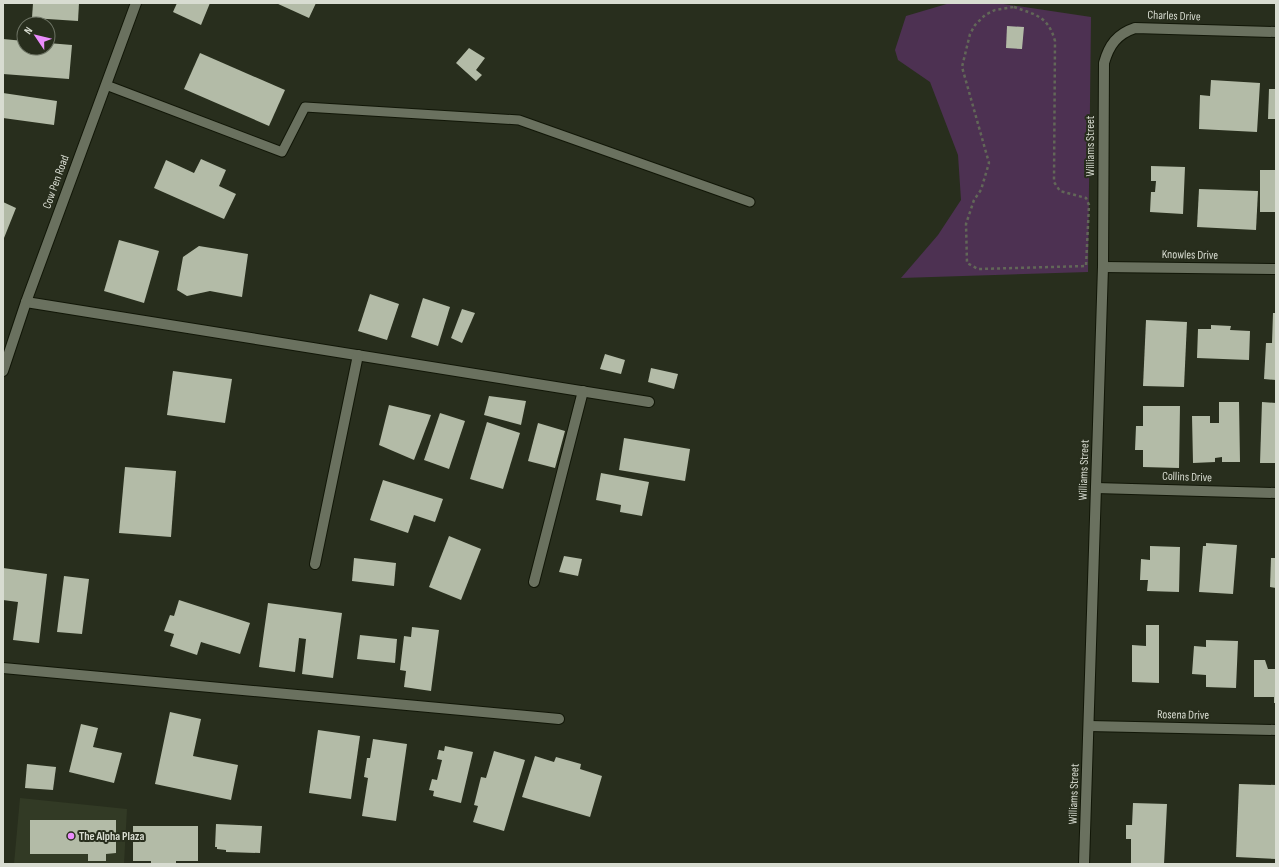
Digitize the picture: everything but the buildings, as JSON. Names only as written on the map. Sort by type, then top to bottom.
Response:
[{"type":"street","name":"Cow Pen Road","points":[[3,371],[26,302],[136,3]]},
{"type":"street","name":"Charles Drive","points":[[1104,77],[1104,63],[1111,44],[1118,36],[1134,28],[1276,32]]},
{"type":"street","name":"Williams Street","points":[[1084,864],[1103,267],[1104,77]]},
{"type":"street","name":"Knowles Drive","points":[[1103,267],[1276,269]]},
{"type":"street","points":[[26,302],[649,402]]},
{"type":"street","points":[[315,564],[358,355]]},
{"type":"street","points":[[534,582],[583,391]]},
{"type":"street","name":"Collins Drive","points":[[1096,488],[1276,493]]},
{"type":"street","points":[[3,668],[559,719]]},
{"type":"street","name":"Rosena Drive","points":[[1089,726],[1276,730]]},
{"type":"lane","points":[[106,85],[282,152],[305,107],[519,120],[750,202]]},
{"type":"path","points":[[1014,7],[1044,19],[1052,28],[1055,41],[1054,182],[1060,191],[1086,198],[1089,205],[1086,266],[978,269],[967,263],[966,224],[974,200],[982,190],[989,163],[962,67],[968,41],[975,24],[985,15],[995,10],[1014,7]]},
{"type":"shaded area","points":[[950,3],[997,3],[1091,17],[1088,272],[901,278],[938,235],[961,200],[958,155],[930,82],[898,60],[895,50],[906,16]]},
{"type":"shaded area","name":"The Alpha Plaza","points":[[20,798],[127,809],[124,864],[14,864]]},
{"type":"place","name":"The Alpha Plaza","points":[[71,836]]}]
